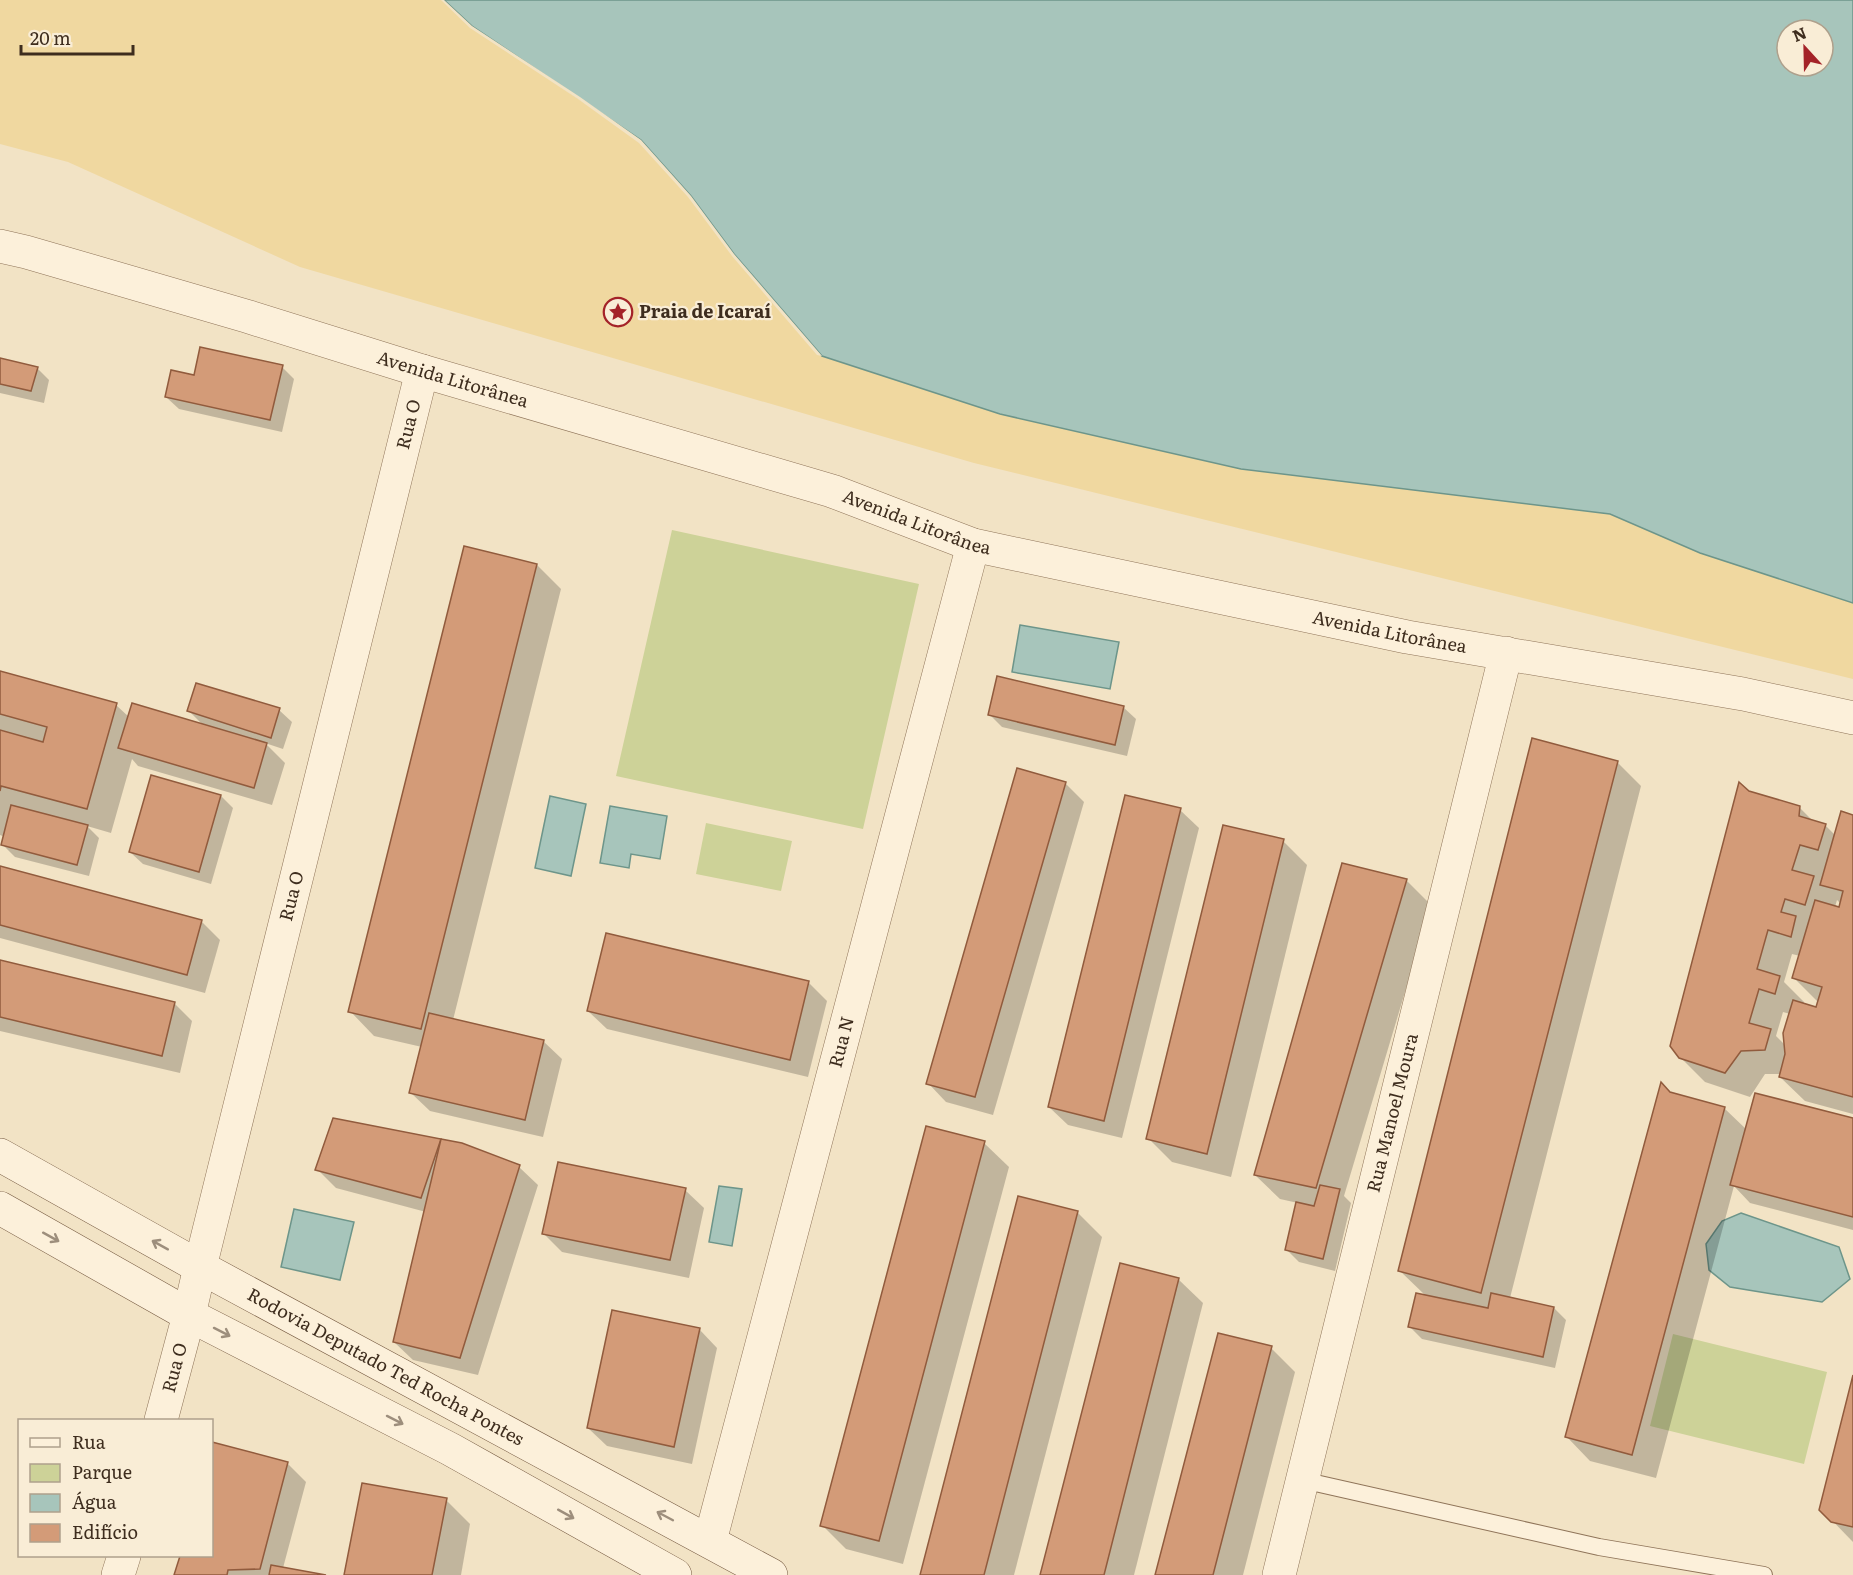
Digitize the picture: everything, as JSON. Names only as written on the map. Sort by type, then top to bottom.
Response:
[{"type":"street","name":"Avenida Litorânea","points":[[0,246],[246,316],[422,371],[832,491],[973,544],[1407,637],[1743,694],[1853,718]]},
{"type":"street","name":"Rua O","points":[[161,1419],[189,1315],[422,371]]},
{"type":"street","name":"Rua N","points":[[710,1541],[973,544]]},
{"type":"street","name":"Rua Manoel Moura","points":[[1279,1575],[1506,653]]},
{"type":"street","name":"Rodovia Deputado Ted Rocha Pontes","points":[[0,1155],[200,1267],[771,1575]]},
{"type":"street","points":[[0,1208],[189,1315],[450,1449],[675,1575]]},
{"type":"street","points":[[118,1575],[124,1557]]},
{"type":"lane","points":[[1302,1480],[1599,1546],[1764,1575]]},
{"type":"green space","points":[[672,530],[919,584],[863,829],[616,776]]},
{"type":"green space","points":[[706,823],[792,841],[781,891],[696,874]]},
{"type":"green space","points":[[1673,1334],[1827,1372],[1804,1464],[1650,1426]]},
{"type":"sand","name":"Praia de Icaraí","points":[[0,0],[444,0],[472,26],[641,140],[691,196],[734,254],[822,356],[1000,414],[1241,468],[1610,514],[1700,553],[1853,603],[1853,679],[974,463],[300,267],[68,162],[0,144]]},
{"type":"water","points":[[444,0],[1853,0],[1853,603],[1700,553],[1610,514],[1241,469],[1000,414],[822,356],[734,254],[691,196],[641,140],[472,26]]},
{"type":"water","points":[[1020,625],[1119,642],[1110,689],[1012,672]]},
{"type":"water","points":[[550,796],[586,804],[571,876],[535,868]]},
{"type":"water","points":[[610,806],[667,816],[660,859],[631,854],[629,868],[600,863]]},
{"type":"water","points":[[719,1186],[742,1189],[732,1246],[709,1242]]},
{"type":"water","points":[[294,1209],[354,1222],[340,1280],[281,1267]]},
{"type":"water","points":[[1741,1213],[1839,1247],[1850,1279],[1822,1302],[1730,1287],[1709,1270],[1706,1244],[1722,1221]]},
{"type":"pier","points":[[441,0],[444,0],[472,26],[641,140],[691,196],[734,254],[822,356],[817,355],[732,256],[688,197],[639,143],[578,99],[470,28]]},
{"type":"building","points":[[200,347],[283,365],[270,420],[165,397],[171,370],[194,375]]},
{"type":"building","points":[[0,358],[38,367],[31,391],[0,384]]},
{"type":"building","points":[[464,546],[537,564],[421,1029],[348,1012]]},
{"type":"building","points":[[0,671],[117,703],[87,809],[1,786],[0,791],[0,730],[43,742],[47,727],[0,714]]},
{"type":"building","points":[[997,676],[1124,706],[1115,745],[988,715]]},
{"type":"building","points":[[196,683],[280,708],[271,738],[187,711]]},
{"type":"building","points":[[132,703],[267,743],[254,788],[118,748]]},
{"type":"building","points":[[1532,738],[1618,761],[1481,1293],[1398,1271]]},
{"type":"building","points":[[1017,768],[1066,782],[975,1097],[926,1084]]},
{"type":"building","points":[[151,775],[221,795],[199,872],[129,852]]},
{"type":"building","points":[[1739,782],[1749,791],[1800,806],[1799,816],[1826,824],[1818,850],[1800,845],[1792,870],[1814,876],[1805,905],[1785,899],[1781,912],[1796,916],[1791,937],[1768,930],[1757,969],[1780,976],[1775,994],[1759,989],[1749,1023],[1771,1029],[1765,1050],[1741,1051],[1725,1073],[1679,1058],[1670,1046]]},
{"type":"building","points":[[1125,795],[1181,808],[1104,1121],[1048,1107]]},
{"type":"building","points":[[11,805],[88,825],[77,865],[1,845]]},
{"type":"building","points":[[1841,811],[1853,815],[1853,1097],[1779,1077],[1785,1054],[1783,1033],[1793,1000],[1816,1007],[1822,987],[1792,978],[1815,900],[1839,907],[1843,891],[1820,885]]},
{"type":"building","points":[[1223,825],[1284,839],[1207,1154],[1146,1139]]},
{"type":"building","points":[[1342,863],[1407,879],[1316,1188],[1254,1175]]},
{"type":"building","points":[[0,866],[202,920],[187,975],[0,925]]},
{"type":"building","points":[[606,933],[809,981],[790,1060],[587,1011]]},
{"type":"building","points":[[0,960],[175,1002],[162,1056],[0,1017]]},
{"type":"building","points":[[429,1013],[544,1040],[525,1120],[409,1093]]},
{"type":"building","points":[[1661,1082],[1670,1092],[1725,1107],[1632,1455],[1565,1437]]},
{"type":"building","points":[[1755,1093],[1853,1118],[1853,1217],[1730,1185]]},
{"type":"building","points":[[333,1118],[441,1139],[421,1198],[315,1170]]},
{"type":"building","points":[[926,1126],[985,1141],[879,1541],[820,1526]]},
{"type":"building","points":[[441,1139],[462,1143],[520,1165],[460,1358],[393,1342]]},
{"type":"building","points":[[558,1162],[686,1188],[670,1260],[542,1234]]},
{"type":"building","points":[[1320,1185],[1340,1189],[1323,1259],[1285,1250],[1296,1202],[1314,1206]]},
{"type":"building","points":[[1018,1196],[1078,1211],[984,1575],[920,1575]]},
{"type":"building","points":[[1120,1263],[1179,1278],[1104,1575],[1040,1575]]},
{"type":"building","points":[[1416,1293],[1488,1308],[1491,1293],[1554,1307],[1543,1357],[1408,1327]]},
{"type":"building","points":[[612,1310],[700,1328],[674,1447],[587,1428]]},
{"type":"building","points":[[1218,1333],[1272,1346],[1213,1575],[1155,1575]]},
{"type":"building","points":[[1853,1375],[1853,1527],[1831,1522],[1819,1510]]},
{"type":"building","points":[[213,1442],[288,1462],[260,1569],[228,1570],[227,1575],[174,1575],[180,1557],[213,1557]]},
{"type":"building","points":[[362,1483],[447,1498],[432,1575],[344,1575]]},
{"type":"building","points":[[271,1565],[326,1575],[269,1575]]},
{"type":"place","name":"Praia de Icaraí","points":[[618,312]]}]
